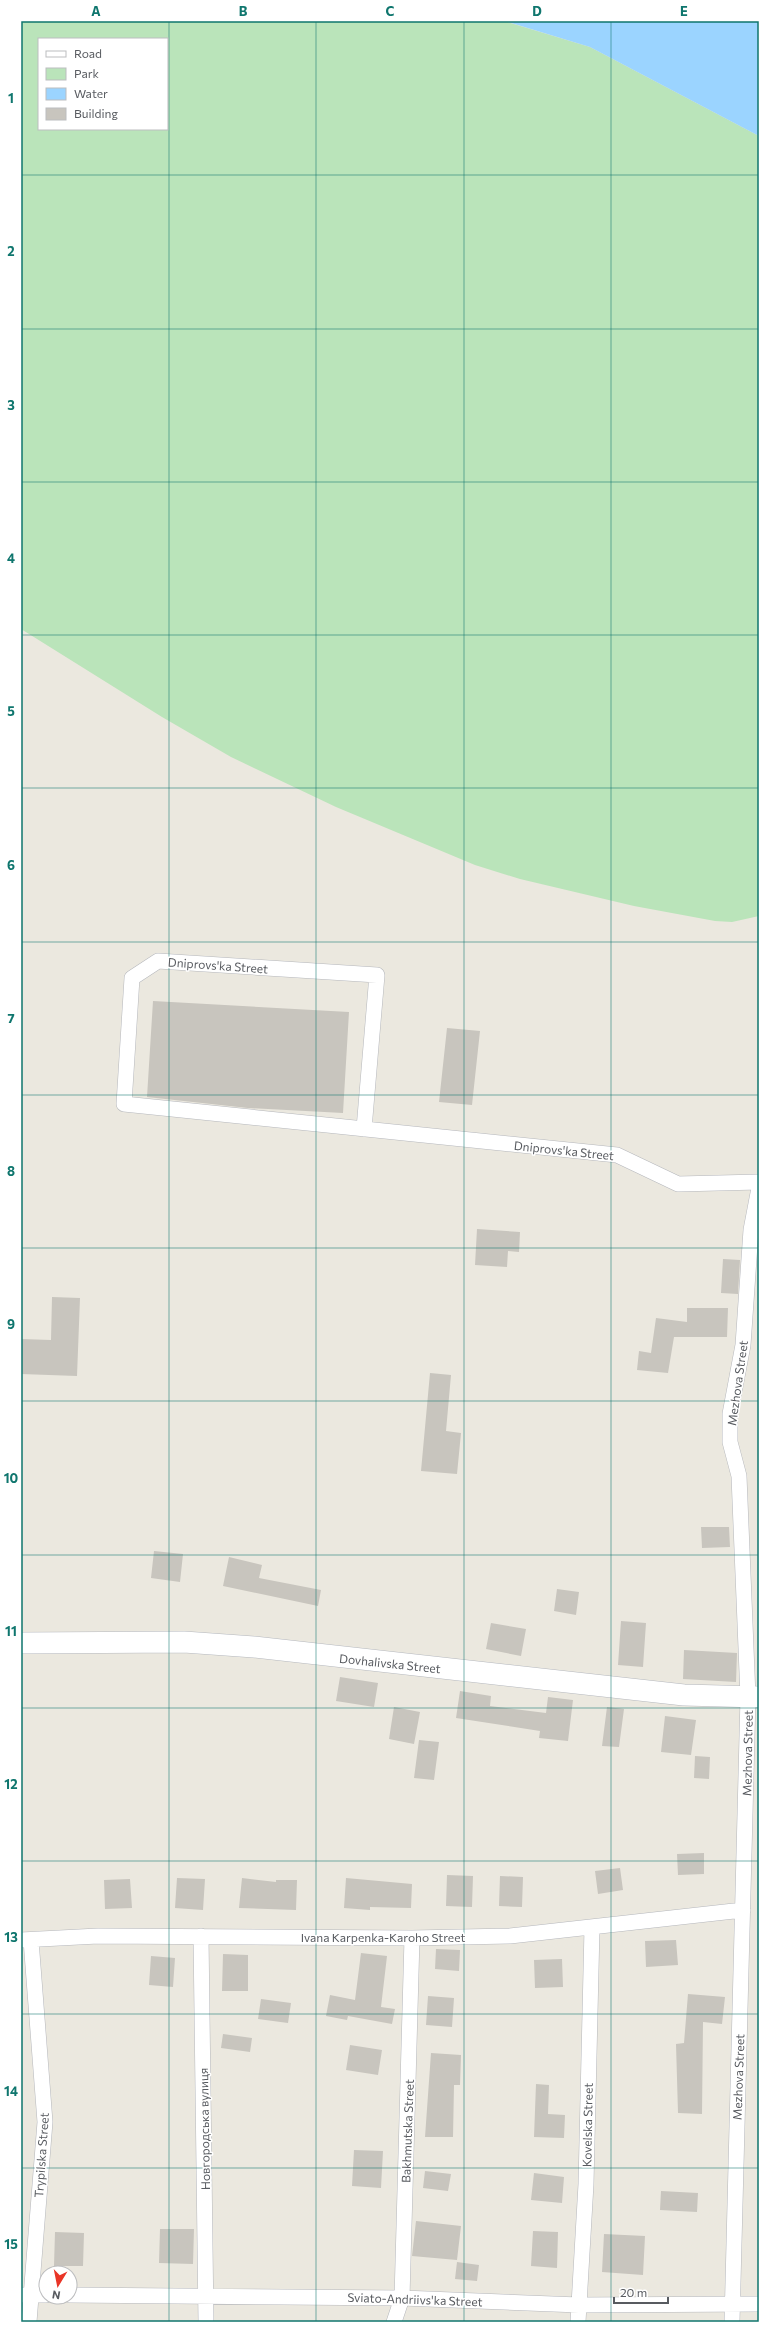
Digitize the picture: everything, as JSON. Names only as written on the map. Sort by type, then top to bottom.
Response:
[{"type":"street","name":"Dniprovs'ka Street","points":[[364,1129],[377,975],[158,962],[132,978],[124,1104],[364,1129],[617,1155],[678,1184],[759,1182]]},
{"type":"street","name":"Mezhova Street","points":[[732,2322],[743,1910],[753,1697],[739,1476],[730,1442],[730,1414],[743,1345],[751,1230],[759,1188]]},
{"type":"street","name":"Dovhalivska Street","points":[[21,1643],[184,1642],[254,1647],[684,1695],[753,1697]]},
{"type":"street","name":"Ivana Karpenka-Karoho Street","points":[[26,1940],[98,1936],[412,1938],[510,1936],[743,1910]]},
{"type":"street","name":"Kovelska Street","points":[[578,2322],[586,2184],[592,1928]]},
{"type":"street","name":"Новгородська вулиця","points":[[201,1936],[207,2294],[206,2322]]},
{"type":"street","name":"Bakhmutska Street","points":[[394,2322],[402,2298],[412,1938]]},
{"type":"street","name":"Trypilska Street","points":[[26,1940],[45,2122],[25,2295],[29,2322]]},
{"type":"street","name":"Sviato-Andriivs'ka Street","points":[[78,2295],[207,2294],[402,2298],[579,2305],[759,2304]]},
{"type":"street","points":[[25,2295],[38,2295]]},
{"type":"green space","points":[[21,21],[504,21],[590,47],[759,136],[759,916],[732,922],[715,921],[634,906],[520,879],[475,865],[336,807],[231,757],[162,717],[21,629]]},
{"type":"water","points":[[505,21],[759,21],[759,136],[590,47]]},
{"type":"building","points":[[153,1001],[349,1012],[343,1113],[248,1108],[147,1097]]},
{"type":"building","points":[[447,1028],[480,1031],[472,1105],[439,1102]]},
{"type":"building","points":[[477,1229],[520,1232],[519,1252],[508,1251],[507,1267],[475,1265]]},
{"type":"building","points":[[723,1259],[740,1260],[738,1294],[721,1293]]},
{"type":"building","points":[[52,1297],[80,1298],[77,1376],[21,1374],[21,1339],[51,1340]]},
{"type":"building","points":[[687,1308],[728,1308],[727,1337],[674,1337],[668,1373],[637,1370],[639,1351],[651,1353],[656,1318],[687,1322]]},
{"type":"building","points":[[430,1373],[451,1375],[446,1431],[461,1433],[457,1474],[421,1471]]},
{"type":"building","points":[[701,1527],[729,1527],[730,1547],[702,1548]]},
{"type":"building","points":[[154,1551],[183,1554],[180,1582],[151,1578]]},
{"type":"building","points":[[229,1557],[262,1565],[259,1578],[321,1590],[318,1606],[223,1586]]},
{"type":"building","points":[[557,1589],[579,1592],[576,1615],[554,1611]]},
{"type":"building","points":[[621,1621],[646,1623],[643,1667],[618,1665]]},
{"type":"building","points":[[491,1623],[526,1629],[521,1656],[486,1649]]},
{"type":"building","points":[[684,1650],[737,1653],[736,1682],[683,1679]]},
{"type":"building","points":[[340,1677],[378,1683],[374,1707],[336,1701]]},
{"type":"building","points":[[460,1691],[491,1696],[490,1706],[546,1713],[548,1697],[573,1700],[568,1741],[539,1738],[540,1731],[456,1718]]},
{"type":"building","points":[[394,1707],[420,1712],[414,1744],[389,1739]]},
{"type":"building","points":[[607,1707],[624,1709],[619,1747],[602,1746]]},
{"type":"building","points":[[665,1716],[696,1720],[691,1755],[661,1752]]},
{"type":"building","points":[[419,1740],[439,1742],[434,1780],[414,1778]]},
{"type":"building","points":[[695,1756],[710,1757],[709,1779],[694,1778]]},
{"type":"building","points":[[704,1853],[704,1874],[678,1875],[677,1854]]},
{"type":"building","points":[[620,1868],[623,1890],[598,1894],[595,1871]]},
{"type":"building","points":[[447,1875],[473,1876],[472,1907],[446,1906]]},
{"type":"building","points":[[500,1876],[523,1877],[522,1907],[499,1906]]},
{"type":"building","points":[[177,1878],[205,1879],[203,1910],[175,1908]]},
{"type":"building","points":[[242,1878],[276,1882],[276,1880],[297,1880],[296,1910],[239,1908]]},
{"type":"building","points":[[346,1878],[412,1884],[411,1908],[370,1907],[370,1910],[344,1908]]},
{"type":"building","points":[[130,1879],[132,1908],[105,1909],[104,1880]]},
{"type":"building","points":[[676,1940],[678,1965],[646,1967],[645,1941]]},
{"type":"building","points":[[436,1949],[460,1950],[459,1971],[435,1969]]},
{"type":"building","points":[[361,1953],[387,1956],[381,2007],[395,2009],[392,2024],[348,2016],[347,2020],[326,2016],[330,1995],[355,2000]]},
{"type":"building","points":[[223,1954],[248,1955],[248,1991],[222,1991]]},
{"type":"building","points":[[151,1956],[175,1958],[173,1987],[149,1985]]},
{"type":"building","points":[[562,1959],[563,1987],[535,1988],[534,1960]]},
{"type":"building","points":[[688,1994],[725,1997],[722,2024],[703,2022],[702,2114],[678,2113],[676,2044],[684,2043]]},
{"type":"building","points":[[428,1996],[454,1998],[452,2027],[426,2025]]},
{"type":"building","points":[[261,1999],[291,2003],[288,2023],[258,2019]]},
{"type":"building","points":[[223,2034],[252,2038],[250,2052],[221,2048]]},
{"type":"building","points":[[350,2045],[382,2050],[378,2075],[346,2070]]},
{"type":"building","points":[[431,2053],[461,2055],[460,2085],[454,2085],[453,2137],[425,2137]]},
{"type":"building","points":[[536,2084],[549,2085],[548,2114],[565,2115],[564,2138],[534,2137]]},
{"type":"building","points":[[354,2150],[383,2151],[381,2188],[352,2186]]},
{"type":"building","points":[[425,2171],[451,2174],[448,2191],[423,2188]]},
{"type":"building","points":[[534,2173],[564,2177],[562,2203],[531,2200]]},
{"type":"building","points":[[661,2191],[698,2193],[697,2212],[660,2210]]},
{"type":"building","points":[[416,2221],[461,2226],[457,2260],[412,2256]]},
{"type":"building","points":[[160,2229],[194,2229],[193,2264],[159,2263]]},
{"type":"building","points":[[533,2231],[558,2232],[557,2268],[531,2266]]},
{"type":"building","points":[[55,2232],[84,2233],[83,2266],[54,2265]]},
{"type":"building","points":[[604,2234],[645,2236],[643,2275],[602,2272]]},
{"type":"building","points":[[457,2262],[479,2265],[477,2281],[455,2279]]}]
